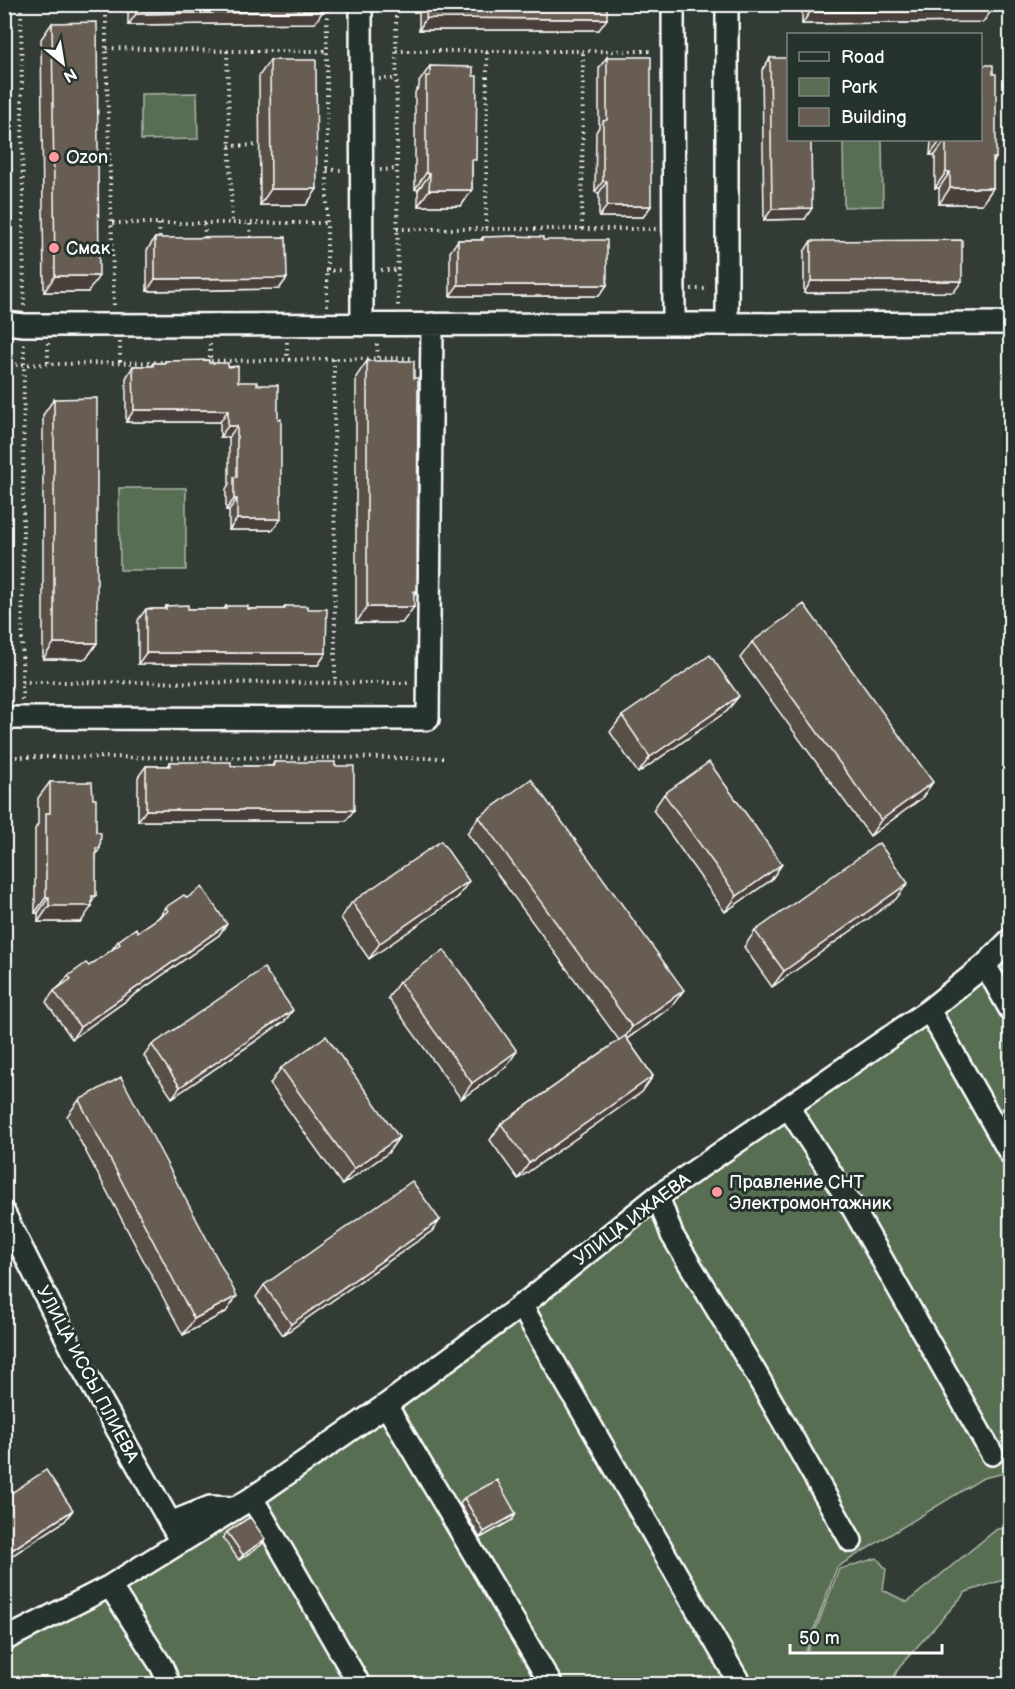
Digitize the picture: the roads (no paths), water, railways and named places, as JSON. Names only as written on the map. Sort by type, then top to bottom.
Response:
[{"type":"street","points":[[361,4],[362,325]]},
{"type":"street","points":[[673,4],[674,324]]},
{"type":"street","points":[[727,4],[727,324]]},
{"type":"street","points":[[14,325],[1011,323]]},
{"type":"street","points":[[14,718],[428,719],[432,324]]},
{"type":"street","name":"УЛИЦА ИЖАЕВА","points":[[4,1640],[110,1586],[244,1503],[386,1405],[521,1305],[658,1197],[929,1010],[1011,940]]},
{"type":"street","points":[[985,964],[1011,1010]]},
{"type":"street","points":[[929,1010],[1011,1153]]},
{"type":"street","points":[[788,1107],[849,1201],[992,1454]]},
{"type":"street","points":[[658,1197],[672,1235],[755,1372],[851,1541]]},
{"type":"street","name":"УЛИЦА ИССЫ ПЛИЕВА","points":[[4,1213],[74,1353],[173,1528],[210,1507],[244,1503]]},
{"type":"street","points":[[521,1305],[740,1684]]},
{"type":"street","points":[[386,1405],[551,1684]]},
{"type":"street","points":[[244,1503],[359,1684]]},
{"type":"street","points":[[110,1586],[162,1667],[169,1684]]},
{"type":"place","name":"Ozon","points":[[54,157]]},
{"type":"place","name":"Смак","points":[[54,248]]},
{"type":"place","name":"Правление СНТ Электромонтажник","points":[[717,1192]]}]
